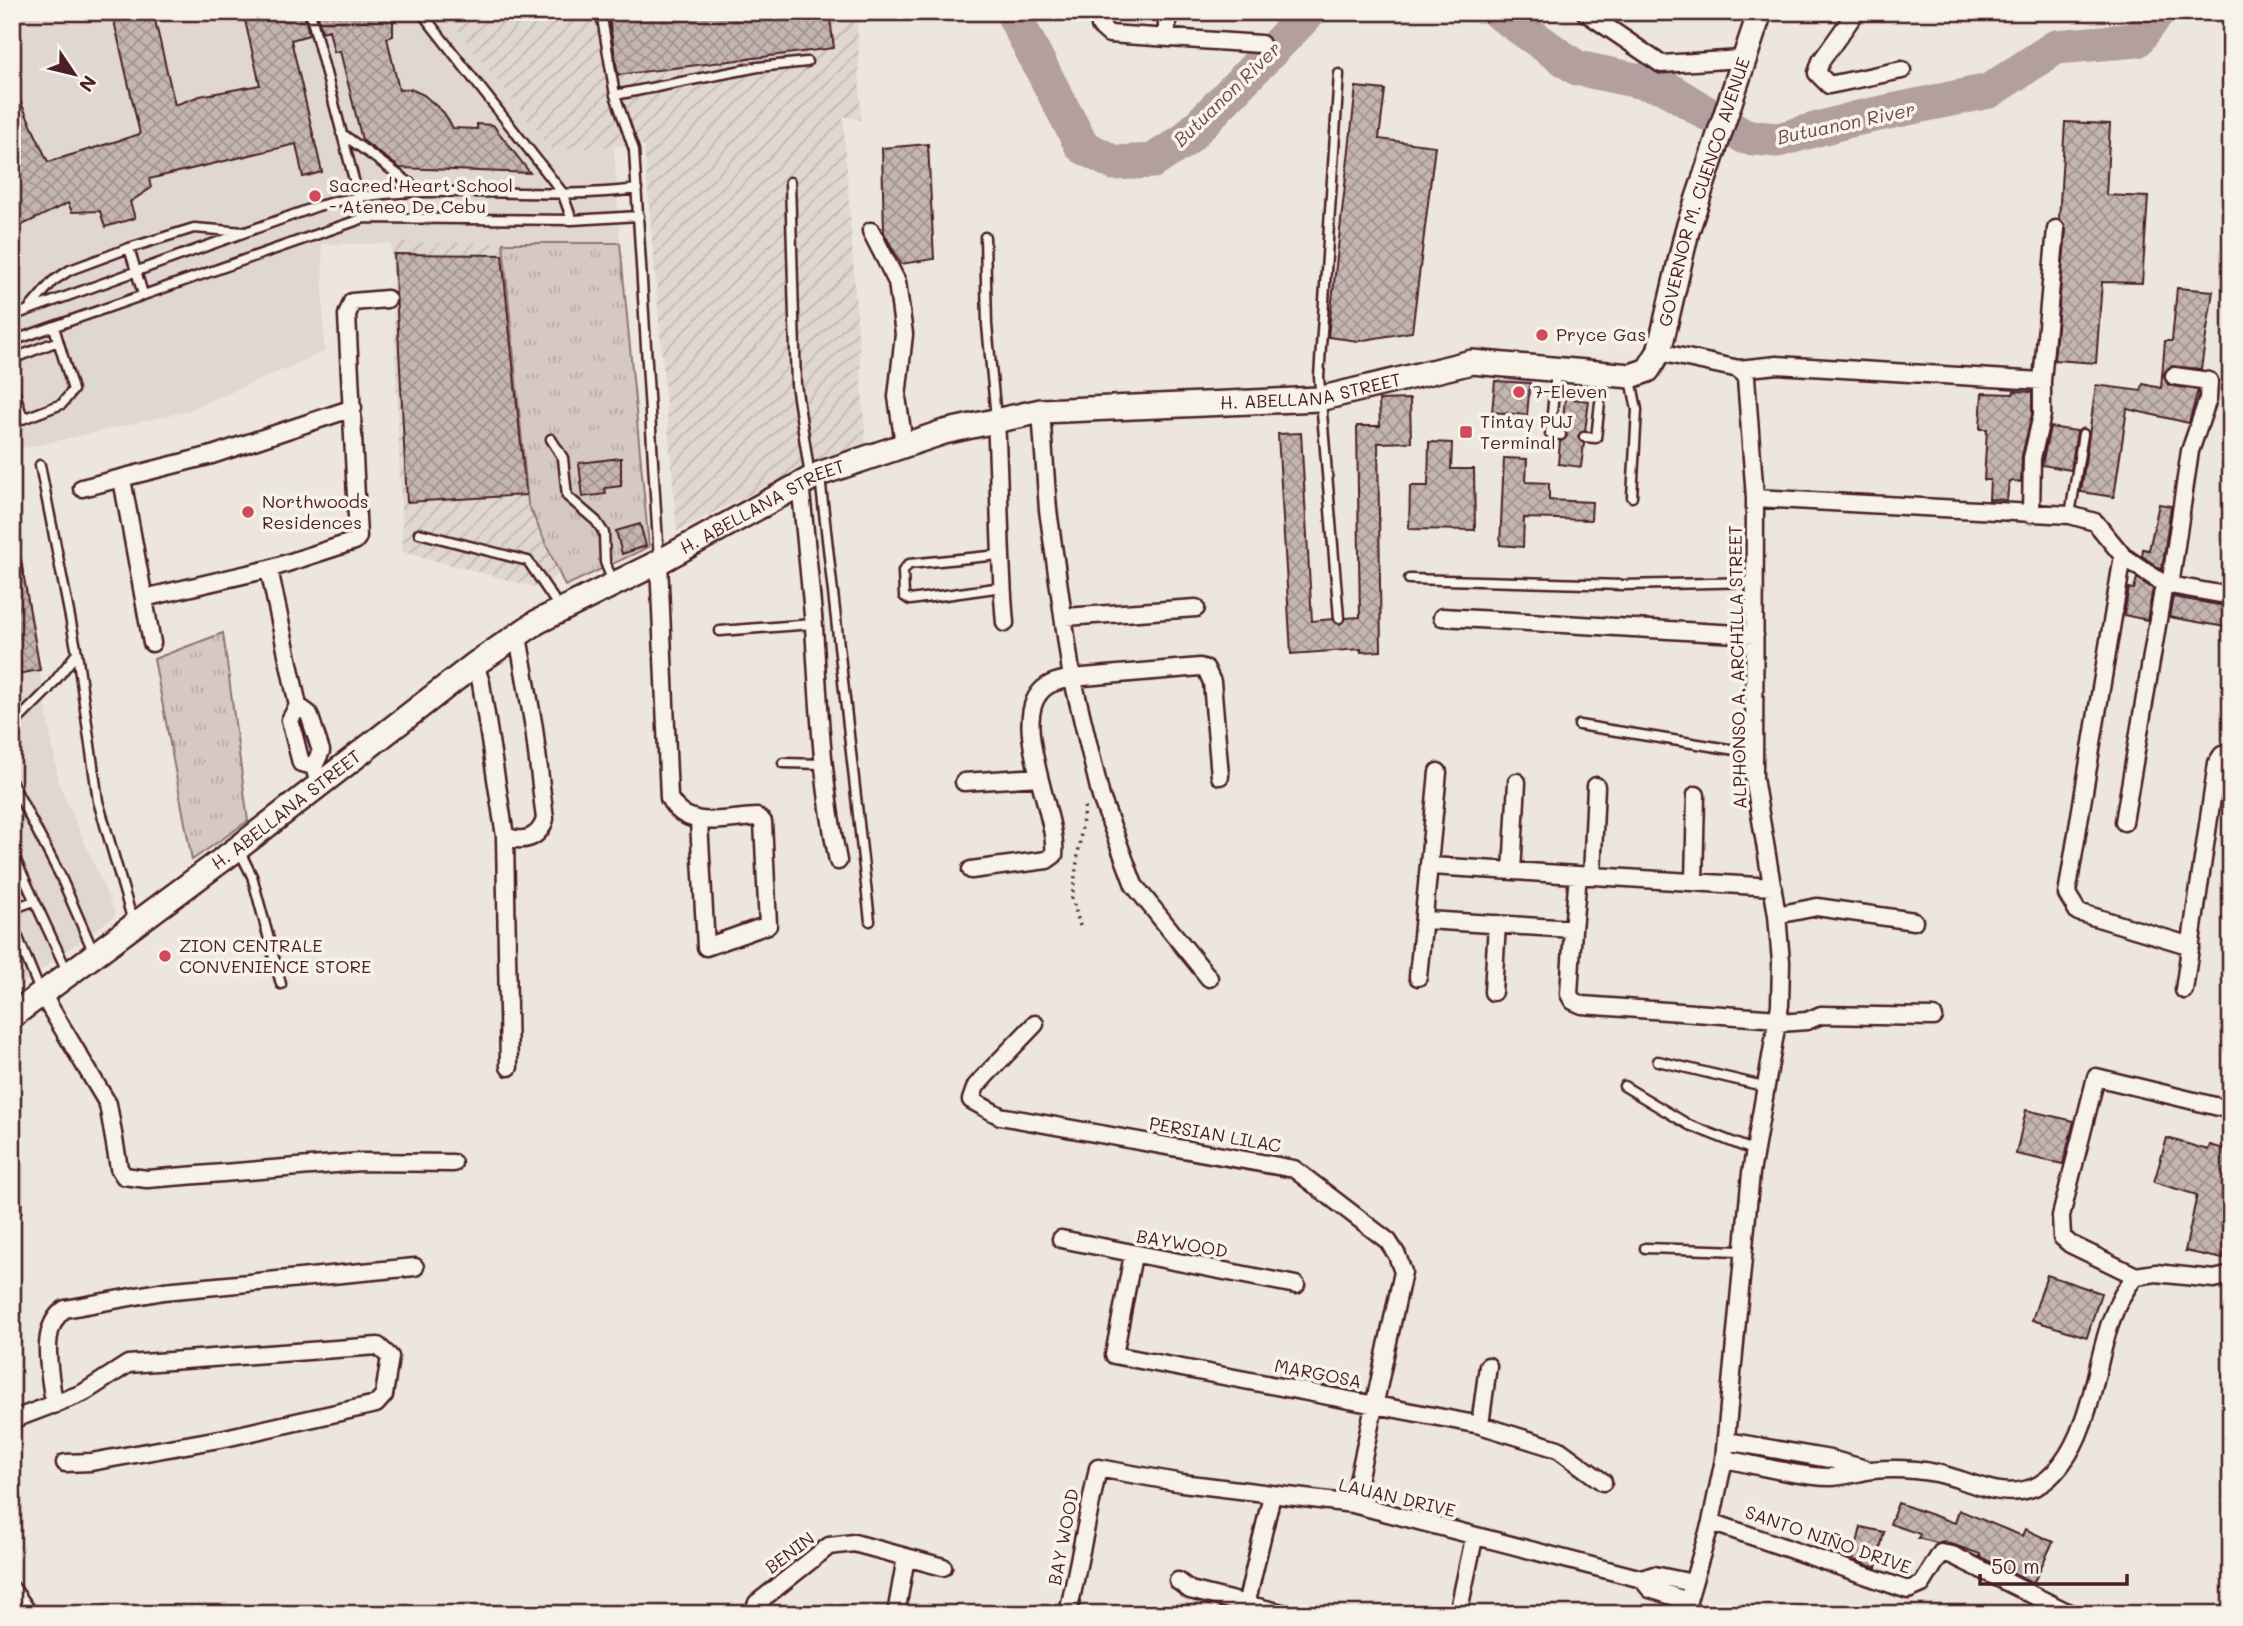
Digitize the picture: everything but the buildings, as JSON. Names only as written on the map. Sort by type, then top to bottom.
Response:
[{"type":"main road","name":"GOVERNOR M. CUENCO AVENUE","points":[[1646,366],[1728,100],[1760,12]]},
{"type":"main road","name":"H. ABELLANA STREET","points":[[12,1016],[238,848],[316,775],[475,664],[559,608],[659,562],[810,479],[904,444],[1041,411],[1319,399],[1472,362],[1603,374],[1646,366]]},
{"type":"street","points":[[1101,12],[1100,26],[1104,32],[1261,44]]},
{"type":"street","points":[[1167,12],[1167,36]]},
{"type":"street","points":[[1585,12],[1661,64],[1742,59]]},
{"type":"street","points":[[1856,12],[1821,61],[1816,73],[1829,85],[1902,70]]},
{"type":"street","points":[[2031,514],[2032,458],[2042,415],[2042,381],[2056,229]]},
{"type":"street","points":[[871,231],[897,282],[904,334],[897,397],[904,444]]},
{"type":"street","points":[[144,598],[269,569],[351,544],[358,537],[354,408],[347,310],[352,302],[387,299]]},
{"type":"street","points":[[1646,366],[1740,369],[1777,365],[2042,381]]},
{"type":"street","name":"ALPHONSO A. ARCHILLA STREET","points":[[1740,369],[1746,377],[1755,498],[1756,805],[1773,887],[1781,962],[1779,1021],[1751,1173],[1742,1251]]},
{"type":"street","points":[[2124,822],[2189,451],[2208,399],[2209,381],[2174,376]]},
{"type":"street","points":[[82,488],[212,455],[354,408]]},
{"type":"street","points":[[1041,411],[1048,510],[1072,678],[1095,773],[1134,886],[1209,978]]},
{"type":"street","points":[[996,421],[1002,512],[999,555],[1005,623]]},
{"type":"street","points":[[122,479],[152,643]]},
{"type":"street","points":[[810,479],[813,625],[823,764],[828,815],[838,861]]},
{"type":"street","points":[[1755,498],[2070,515],[2095,522],[2123,556],[2167,585],[2231,596]]},
{"type":"street","points":[[2123,556],[2067,894],[2078,912],[2191,946]]},
{"type":"street","points":[[659,562],[669,798],[674,808],[699,822],[762,818],[769,920],[763,929],[706,947],[699,822]]},
{"type":"street","points":[[269,569],[298,706],[290,720],[302,763],[316,775]]},
{"type":"street","points":[[1065,617],[1196,608]]},
{"type":"street","points":[[1442,617],[1755,635]]},
{"type":"street","points":[[505,836],[519,841],[528,839],[542,827],[545,819],[534,728],[518,636]]},
{"type":"street","points":[[475,664],[481,682],[505,836],[509,1068]]},
{"type":"street","points":[[971,870],[1046,860],[1054,855],[1054,837],[1039,777],[1030,710],[1045,686],[1072,678],[1200,667],[1206,669],[1212,682],[1220,776]]},
{"type":"street","points":[[2184,990],[2217,764],[2222,755],[2231,751]]},
{"type":"street","points":[[1418,977],[1426,920],[1438,772]]},
{"type":"street","points":[[964,782],[1039,777]]},
{"type":"street","points":[[1512,871],[1517,782]]},
{"type":"street","points":[[1596,786],[1585,876],[1573,929],[1569,994],[1573,1001],[1582,1005],[1779,1021],[1807,1021],[1821,1016],[1934,1017]]},
{"type":"street","points":[[1694,882],[1696,795]]},
{"type":"street","points":[[1431,866],[1773,887]]},
{"type":"street","points":[[1777,915],[1817,907],[1914,921]]},
{"type":"street","points":[[1426,920],[1573,929]]},
{"type":"street","points":[[1493,992],[1497,925]]},
{"type":"street","points":[[41,994],[108,1104],[119,1168],[124,1175],[147,1179],[362,1162],[453,1163]]},
{"type":"street","name":"PERSIAN LILAC","points":[[1035,1024],[976,1086],[971,1100],[984,1110],[1000,1116],[1294,1169],[1388,1241],[1403,1272],[1353,1504]]},
{"type":"street","points":[[2231,1110],[2096,1077],[2061,1216],[2062,1237],[2136,1276],[2156,1273],[2214,1279],[2231,1275]]},
{"type":"street","name":"BAYWOOD","points":[[1061,1239],[1296,1285]]},
{"type":"street","points":[[1686,1607],[1711,1522],[1727,1441],[1742,1251]]},
{"type":"street","name":"MARGOSA","points":[[1133,1255],[1114,1355],[1480,1425],[1558,1449],[1603,1482]]},
{"type":"street","points":[[54,1405],[48,1329],[54,1316],[65,1309],[164,1291],[415,1267]]},
{"type":"street","points":[[1727,1441],[1830,1459],[1872,1470],[1936,1473],[1995,1491],[2032,1489],[2048,1478],[2073,1446],[2083,1424],[2115,1310],[2123,1291],[2136,1276]]},
{"type":"street","points":[[12,1420],[83,1393],[128,1364],[378,1346],[390,1356],[384,1395],[376,1404],[225,1438],[91,1462],[65,1463]]},
{"type":"street","points":[[1480,1425],[1488,1366]]},
{"type":"street","points":[[1724,1459],[1830,1477],[1872,1470]]},
{"type":"street","name":"LAUAN DRIVE","points":[[1098,1468],[1272,1495],[1353,1504],[1474,1538],[1642,1579],[1654,1575],[1693,1583]]},
{"type":"street","name":"BAY WOOD","points":[[1068,1614],[1098,1468]]},
{"type":"street","points":[[1246,1605],[1272,1495]]},
{"type":"street","name":"SANTO NIÑO DRIVE","points":[[1711,1522],[1908,1590],[1922,1584],[1941,1553],[1952,1555],[2069,1613]]},
{"type":"street","points":[[1458,1614],[1474,1538]]},
{"type":"street","name":"BENIN","points":[[753,1614],[757,1603],[829,1546],[854,1543],[943,1567]]},
{"type":"street","points":[[896,1614],[906,1557]]},
{"type":"street","name":"LAUAN DRIVE","points":[[1642,1579],[1650,1589],[1686,1607]]},
{"type":"street","points":[[1178,1581],[1191,1590],[1286,1614]]},
{"type":"street","points":[[12,1590],[29,1614]]},
{"type":"lane","points":[[310,12],[356,196],[364,218]]},
{"type":"lane","points":[[421,12],[562,192],[572,220]]},
{"type":"lane","points":[[601,12],[615,95],[634,149],[659,562]]},
{"type":"lane","points":[[615,95],[758,67],[807,62]]},
{"type":"lane","points":[[1339,74],[1319,399],[1339,618]]},
{"type":"lane","points":[[341,133],[422,192]]},
{"type":"lane","points":[[790,182],[796,385],[870,921]]},
{"type":"lane","points":[[12,316],[356,196],[422,192],[562,192],[588,195],[637,189]]},
{"type":"lane","points":[[12,341],[364,218],[572,220],[639,216]]},
{"type":"lane","points":[[27,311],[61,275],[130,248],[194,229],[247,232]]},
{"type":"lane","points":[[985,237],[987,325],[996,421]]},
{"type":"lane","points":[[130,248],[143,294]]},
{"type":"lane","points":[[12,423],[62,404],[74,390],[54,327]]},
{"type":"lane","points":[[12,359],[58,341]]},
{"type":"lane","points":[[1632,497],[1637,410],[1646,366]]},
{"type":"lane","points":[[1556,369],[1550,434],[1561,435]]},
{"type":"lane","points":[[1584,437],[1596,438],[1603,374]]},
{"type":"lane","points":[[12,383],[23,419]]},
{"type":"lane","points":[[2070,515],[2082,435]]},
{"type":"lane","points":[[551,439],[563,458],[567,495],[596,521],[604,533],[605,562],[614,583]]},
{"type":"lane","points":[[40,465],[77,653],[98,801],[134,925]]},
{"type":"lane","points":[[419,533],[528,561],[559,608]]},
{"type":"lane","points":[[999,555],[909,564],[903,571],[904,596],[910,600],[1002,587]]},
{"type":"lane","points":[[1409,579],[1623,585],[1755,583]]},
{"type":"lane","points":[[720,631],[813,625]]},
{"type":"lane","points":[[12,726],[47,691],[77,653]]},
{"type":"lane","points":[[1579,725],[1754,753]]},
{"type":"lane","points":[[783,763],[823,764]]},
{"type":"lane","points":[[12,783],[60,875],[94,954]]},
{"type":"lane","points":[[238,848],[252,876],[281,984]]},
{"type":"lane","points":[[12,852],[68,974]]},
{"type":"lane","points":[[12,909],[34,901]]},
{"type":"lane","points":[[12,923],[41,994]]},
{"type":"lane","points":[[1658,1061],[1767,1087]]},
{"type":"lane","points":[[1624,1086],[1689,1125],[1755,1151]]},
{"type":"lane","points":[[12,1150],[16,1211]]},
{"type":"lane","points":[[1645,1248],[1742,1251]]},
{"type":"path","points":[[1080,926],[1072,898],[1080,828],[1095,773]]},
{"type":"shaded area","name":"Sacred Heart School - Ateneo De Cebu","points":[[12,12],[444,12],[551,150],[614,147],[620,243],[322,244],[324,352],[187,411],[12,451]]},
{"type":"shaded area","points":[[444,12],[857,12],[861,120],[843,116],[866,448],[817,461],[677,531],[644,145],[551,150]]},
{"type":"shaded area","points":[[391,242],[503,243],[528,504],[558,575],[539,588],[403,552]]},
{"type":"shaded area","points":[[12,510],[59,784],[116,915],[12,991]]},
{"type":"green space","points":[[503,243],[620,243],[649,547],[565,586],[528,504]]},
{"type":"green space","points":[[223,633],[248,821],[192,860],[154,659]]},
{"type":"waterway","name":"Butuanon River","points":[[1012,12],[1082,146],[1114,163],[1153,161],[1185,140],[1309,12]]},
{"type":"waterway","name":"Butuanon River","points":[[1498,12],[1577,68],[1663,86],[1745,137],[1778,140],[1854,119],[1989,91],[2056,47],[2137,40],[2158,12]]},
{"type":"place","name":"Sacred Heart School - Ateneo De Cebu","points":[[315,196]]},
{"type":"place","name":"Pryce Gas","points":[[1542,335]]},
{"type":"place","name":"7-Eleven","points":[[1519,392]]},
{"type":"place","name":"Tintay PUJ Terminal","points":[[1466,432]]},
{"type":"place","name":"Northwoods Residences","points":[[248,512]]},
{"type":"place","name":"ZION CENTRALE CONVENIENCE STORE","points":[[165,956]]}]
